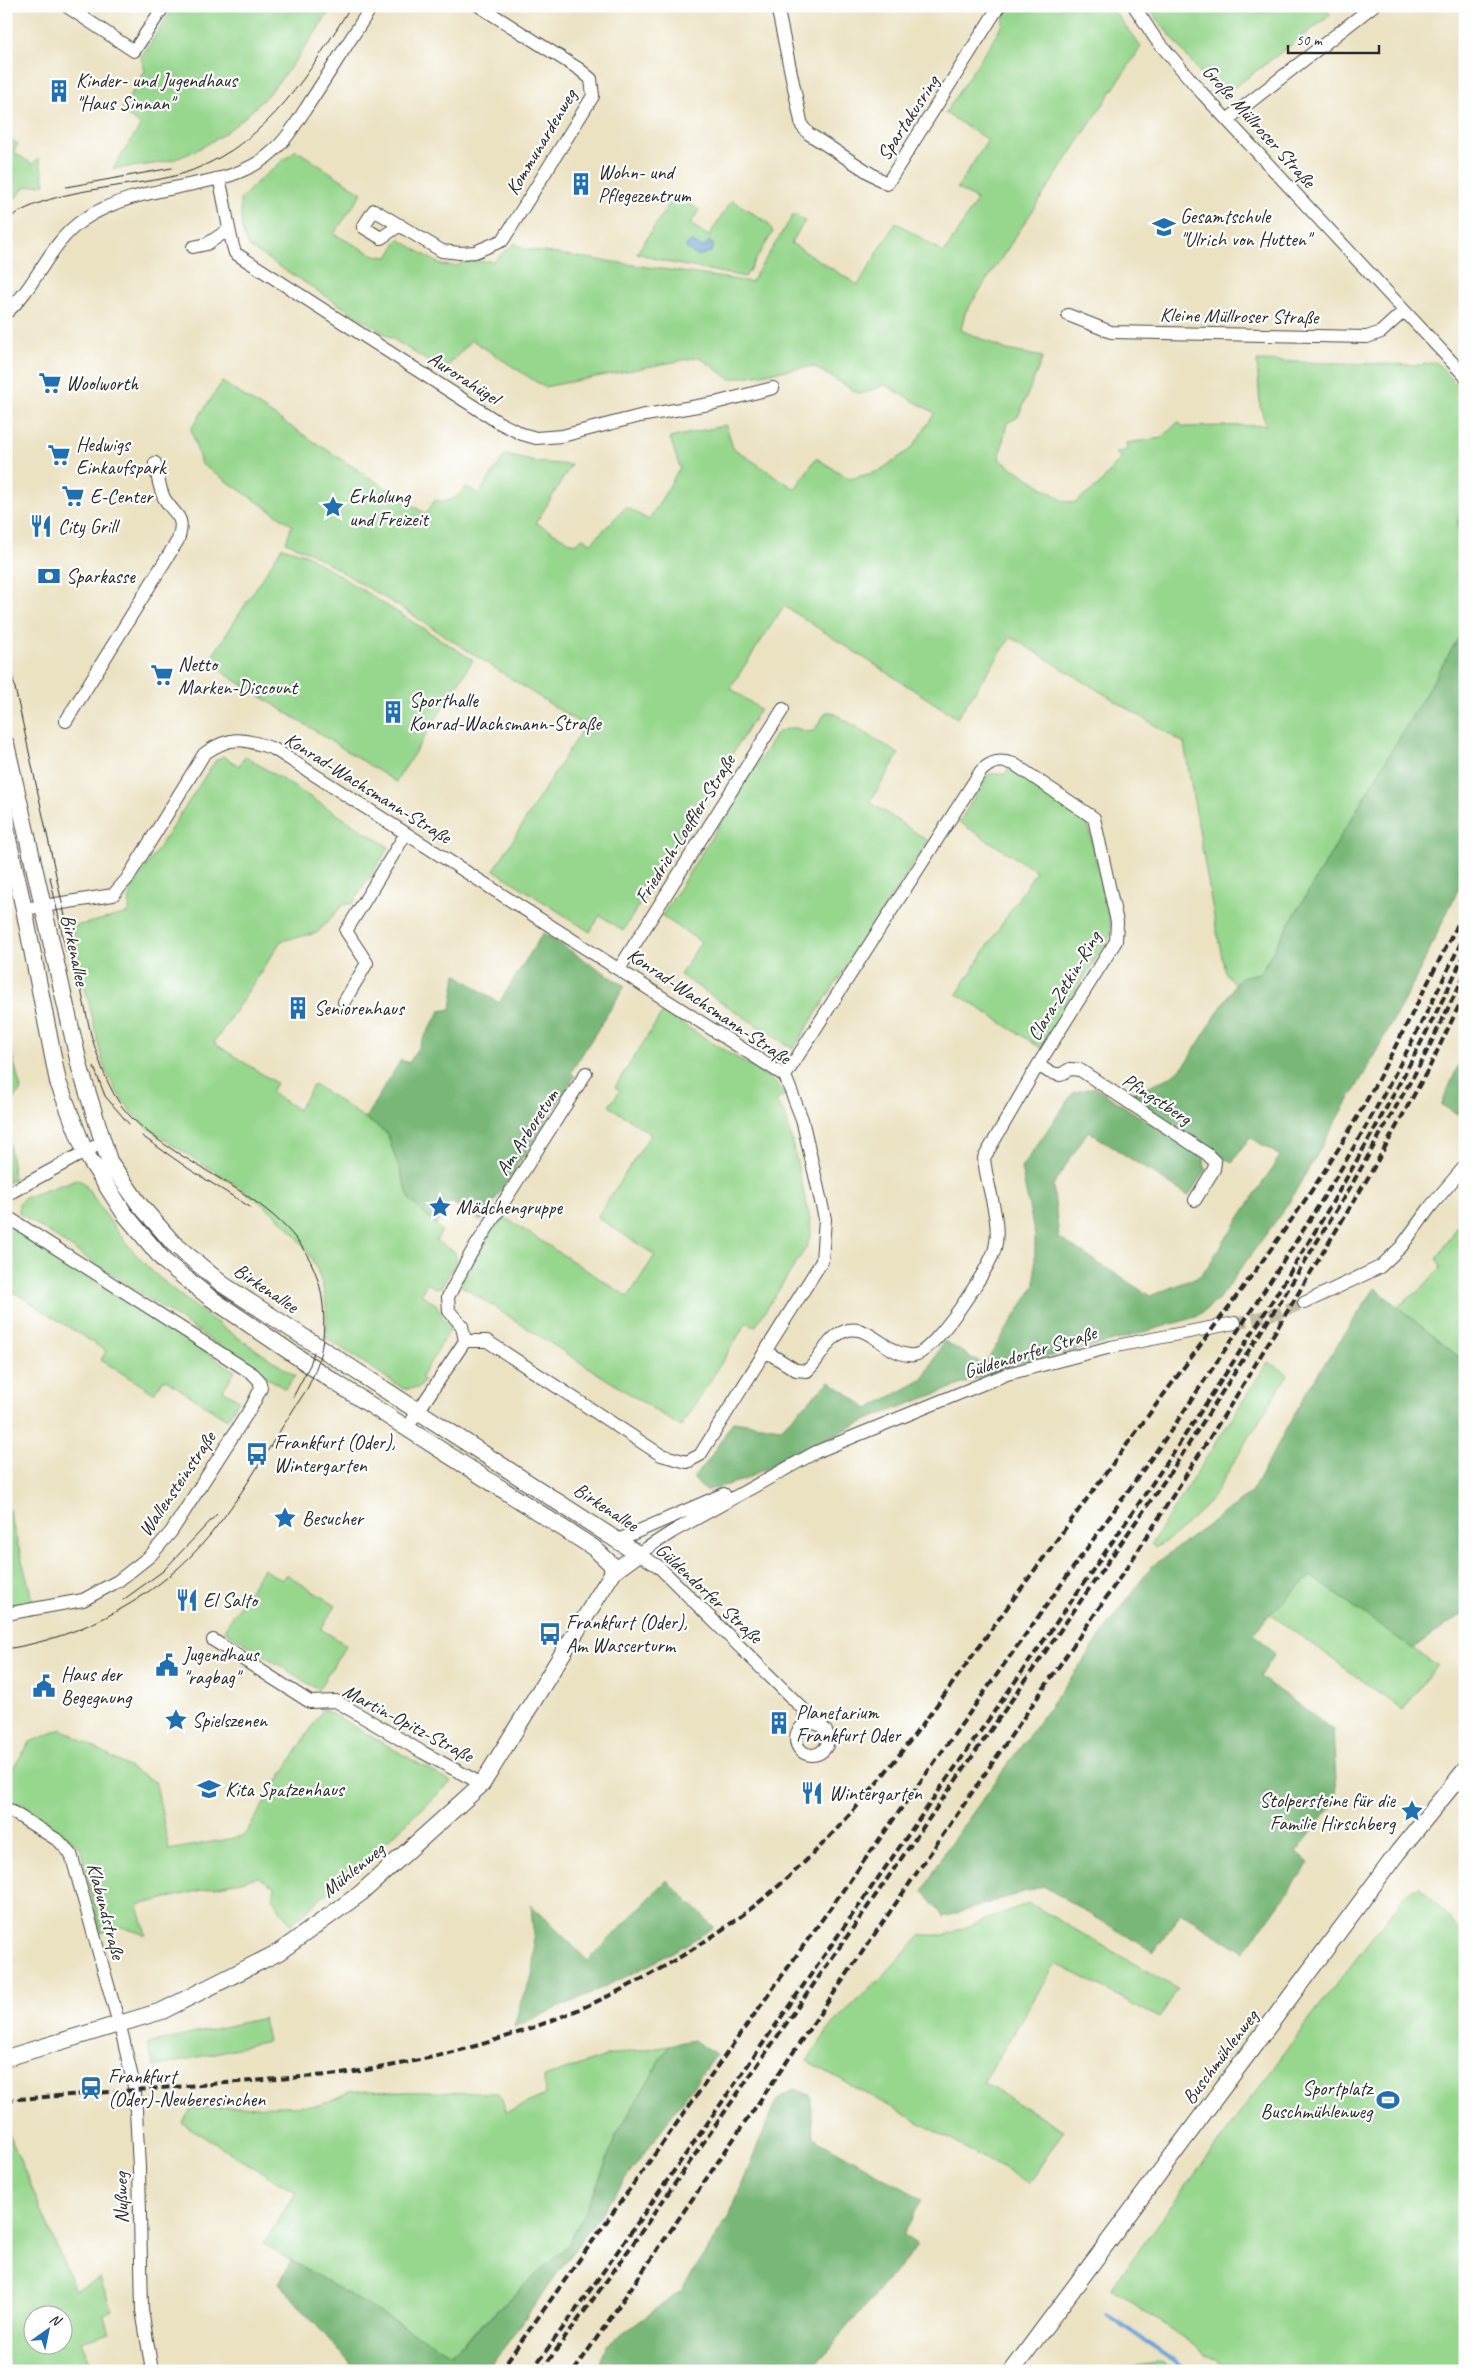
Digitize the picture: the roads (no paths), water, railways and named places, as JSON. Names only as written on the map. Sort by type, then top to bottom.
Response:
[{"type":"street","points":[[66,6],[134,51],[164,6]]},
{"type":"street","points":[[6,313],[32,284],[66,235],[84,220],[122,200],[218,179],[259,161],[271,153],[290,132],[372,6]]},
{"type":"street","name":"Kommunardenweg","points":[[400,225],[442,251],[475,252],[503,240],[593,96],[591,79],[580,69],[479,6]]},
{"type":"street","name":"Spartakusring","points":[[777,6],[802,126],[809,134],[887,184],[999,6]]},
{"type":"street","name":"Große Müllroser Straße","points":[[1134,6],[1155,38],[1227,120],[1465,376]]},
{"type":"street","points":[[1227,120],[1373,6]]},
{"type":"street","name":"Aurorahügel","points":[[218,179],[227,208],[228,230],[235,253],[498,422],[522,434],[536,438],[562,436],[640,416],[715,403],[773,388]]},
{"type":"street","points":[[193,246],[207,244],[228,230]]},
{"type":"street","name":"Kleine Müllroser Straße","points":[[1068,315],[1111,332],[1367,337],[1381,332],[1404,311]]},
{"type":"street","points":[[66,721],[178,540],[181,530],[180,518],[164,498],[155,463]]},
{"type":"street","name":"Friedrich-Loeffler-Straße","points":[[620,968],[782,709]]},
{"type":"street","name":"Konrad-Wachsmann-Straße","points":[[24,909],[113,896],[127,879],[204,754],[219,744],[246,739],[274,749],[405,835],[620,968],[785,1076],[802,1119],[825,1219],[822,1261],[700,1455],[687,1462],[661,1455],[487,1341],[465,1341]]},
{"type":"street","name":"Birkenallee","points":[[6,744],[80,1068],[109,1162],[139,1204],[173,1243],[222,1284],[638,1554],[613,1572],[611,1564],[594,1548],[209,1297],[164,1261],[124,1213],[85,1152],[58,1082],[24,909],[6,830]]},
{"type":"street","name":"Clara-Zetkin-Ring","points":[[765,1351],[796,1370],[807,1371],[814,1365],[834,1337],[846,1329],[863,1330],[897,1352],[915,1356],[929,1348],[942,1334],[988,1264],[995,1248],[996,1229],[984,1158],[1038,1065],[1116,941],[1117,922],[1094,818],[1040,781],[1005,761],[990,762],[981,771],[785,1076]]},
{"type":"street","points":[[344,1002],[367,963],[346,931],[405,835]]},
{"type":"street","name":"Pfingstberg","points":[[1038,1065],[1049,1072],[1060,1075],[1070,1069],[1080,1070],[1207,1154],[1215,1162],[1214,1169],[1195,1200]]},
{"type":"street","name":"Am Arboretum","points":[[465,1341],[462,1326],[449,1311],[448,1297],[470,1255],[586,1074]]},
{"type":"street","points":[[6,1195],[103,1142]]},
{"type":"street","points":[[1304,1303],[1380,1267],[1401,1247],[1431,1206],[1465,1166]]},
{"type":"street","name":"Wallensteinstraße","points":[[6,1216],[253,1374],[259,1380],[261,1388],[259,1396],[171,1532],[150,1556],[118,1581],[84,1600],[6,1614]]},
{"type":"street","name":"Güldendorfer Straße","points":[[618,1540],[843,1440],[1007,1374],[1111,1347],[1235,1323]]},
{"type":"street","points":[[408,1428],[417,1411],[465,1341]]},
{"type":"street","name":"Güldendorfer Straße","points":[[788,1466],[672,1532],[638,1554],[658,1566],[803,1709],[807,1724]]},
{"type":"street","name":"Mühlenweg","points":[[6,2058],[119,2026],[162,2011],[279,1952],[362,1893],[482,1784],[613,1572]]},
{"type":"street","name":"Martin-Opitz-Straße","points":[[213,1640],[310,1702],[336,1701],[482,1784]]},
{"type":"street","name":"Buschmühlenweg","points":[[1012,2371],[1398,1852],[1465,1770]]},
{"type":"street","name":"Klabundstraße","points":[[6,1808],[59,1841],[71,1854],[119,2026]]},
{"type":"street","name":"Nußweg","points":[[119,2026],[137,2111],[142,2310],[152,2371]]},
{"type":"water","points":[[709,241],[714,245],[711,252],[697,256],[686,248],[687,244],[693,242],[701,247],[705,247]]},
{"type":"waterway","points":[[1106,2314],[1189,2371]]},
{"type":"tunnel","points":[[1235,1323],[1278,1313],[1304,1303]]},
{"type":"tram line","points":[[6,220],[50,199],[169,177],[193,170],[220,157],[266,123],[285,102],[320,55],[351,6]]},
{"type":"tram line","points":[[66,187],[172,168]]},
{"type":"tram line","points":[[6,647],[91,1035],[111,1088],[130,1116],[156,1138],[246,1195],[274,1216],[297,1240],[314,1269],[324,1316],[323,1338],[319,1359],[307,1389],[236,1500],[210,1535],[190,1557],[144,1595],[92,1624],[64,1635],[6,1649]]},
{"type":"tram line","points":[[50,877],[66,951]]},
{"type":"tram line","points":[[94,1067],[105,1096],[129,1124]]},
{"type":"tram line","points":[[142,1136],[189,1169],[250,1207]]},
{"type":"tram line","points":[[293,1397],[310,1365],[314,1352]]},
{"type":"tram line","points":[[123,1600],[163,1571],[217,1514]]},
{"type":"railway","points":[[6,2100],[341,2074],[395,2065],[499,2039],[549,2022],[645,1977],[691,1950],[737,1919],[779,1886],[818,1849],[889,1768],[1286,1228],[1352,1126],[1465,911]]},
{"type":"railway","points":[[500,2371],[1170,1432],[1273,1278],[1347,1159],[1407,1051],[1465,934]]},
{"type":"railway","points":[[531,2371],[631,2232],[1102,1556],[1234,1361],[1356,1161],[1413,1058],[1465,953]]},
{"type":"railway","points":[[541,2371],[623,2258],[1174,1467],[1282,1299],[1351,1186],[1422,1061],[1465,974]]},
{"type":"railway","points":[[574,2371],[1132,1560],[1235,1398],[1369,1176],[1430,1066],[1465,993]]},
{"type":"place","name":"Kinder- und Jugendhaus \"Haus Sinnan\"","points":[[59,91]]},
{"type":"place","name":"Wohn- und Pflegezentrum","points":[[581,184]]},
{"type":"place","name":"Gesamtschule \"Ulrich von Hutten\"","points":[[1164,227]]},
{"type":"place","name":"Woolworth","points":[[50,383]]},
{"type":"place","name":"Hedwigs Einkaufspark","points":[[59,455]]},
{"type":"place","name":"E-Center","points":[[73,496]]},
{"type":"place","name":"Erholung und Freizeit","points":[[333,507]]},
{"type":"place","name":"City Grill","points":[[41,526]]},
{"type":"place","name":"Sparkasse","points":[[49,576]]},
{"type":"place","name":"Netto Marken-Discount","points":[[162,675]]},
{"type":"place","name":"Sporthalle Konrad-Wachsmann-Straße","points":[[393,712]]},
{"type":"place","name":"Seniorenhaus","points":[[298,1008]]},
{"type":"place","name":"Mädchengruppe","points":[[440,1207]]},
{"type":"place","name":"Frankfurt (Oder), Wintergarten","points":[[257,1454]]},
{"type":"place","name":"Besucher","points":[[285,1518]]},
{"type":"place","name":"El Salto","points":[[187,1600]]},
{"type":"place","name":"Frankfurt (Oder), Am Wasserturm","points":[[550,1634]]},
{"type":"place","name":"Jugendhaus \"ragbag\"","points":[[167,1665]]},
{"type":"place","name":"Haus der Begegnung","points":[[44,1686]]},
{"type":"place","name":"Spielszenen","points":[[176,1720]]},
{"type":"place","name":"Planetarium Frankfurt Oder","points":[[779,1723]]},
{"type":"place","name":"Kita Spatzenhaus","points":[[209,1789]]},
{"type":"place","name":"Wintergarten","points":[[812,1793]]},
{"type":"place","name":"Stolpersteine für die Familie Hirschberg","points":[[1412,1811]]},
{"type":"place","name":"Frankfurt (Oder)-Neuberesinchen","points":[[91,2088]]},
{"type":"place","name":"Sportplatz Buschmühlenweg","points":[[1388,2100]]}]
